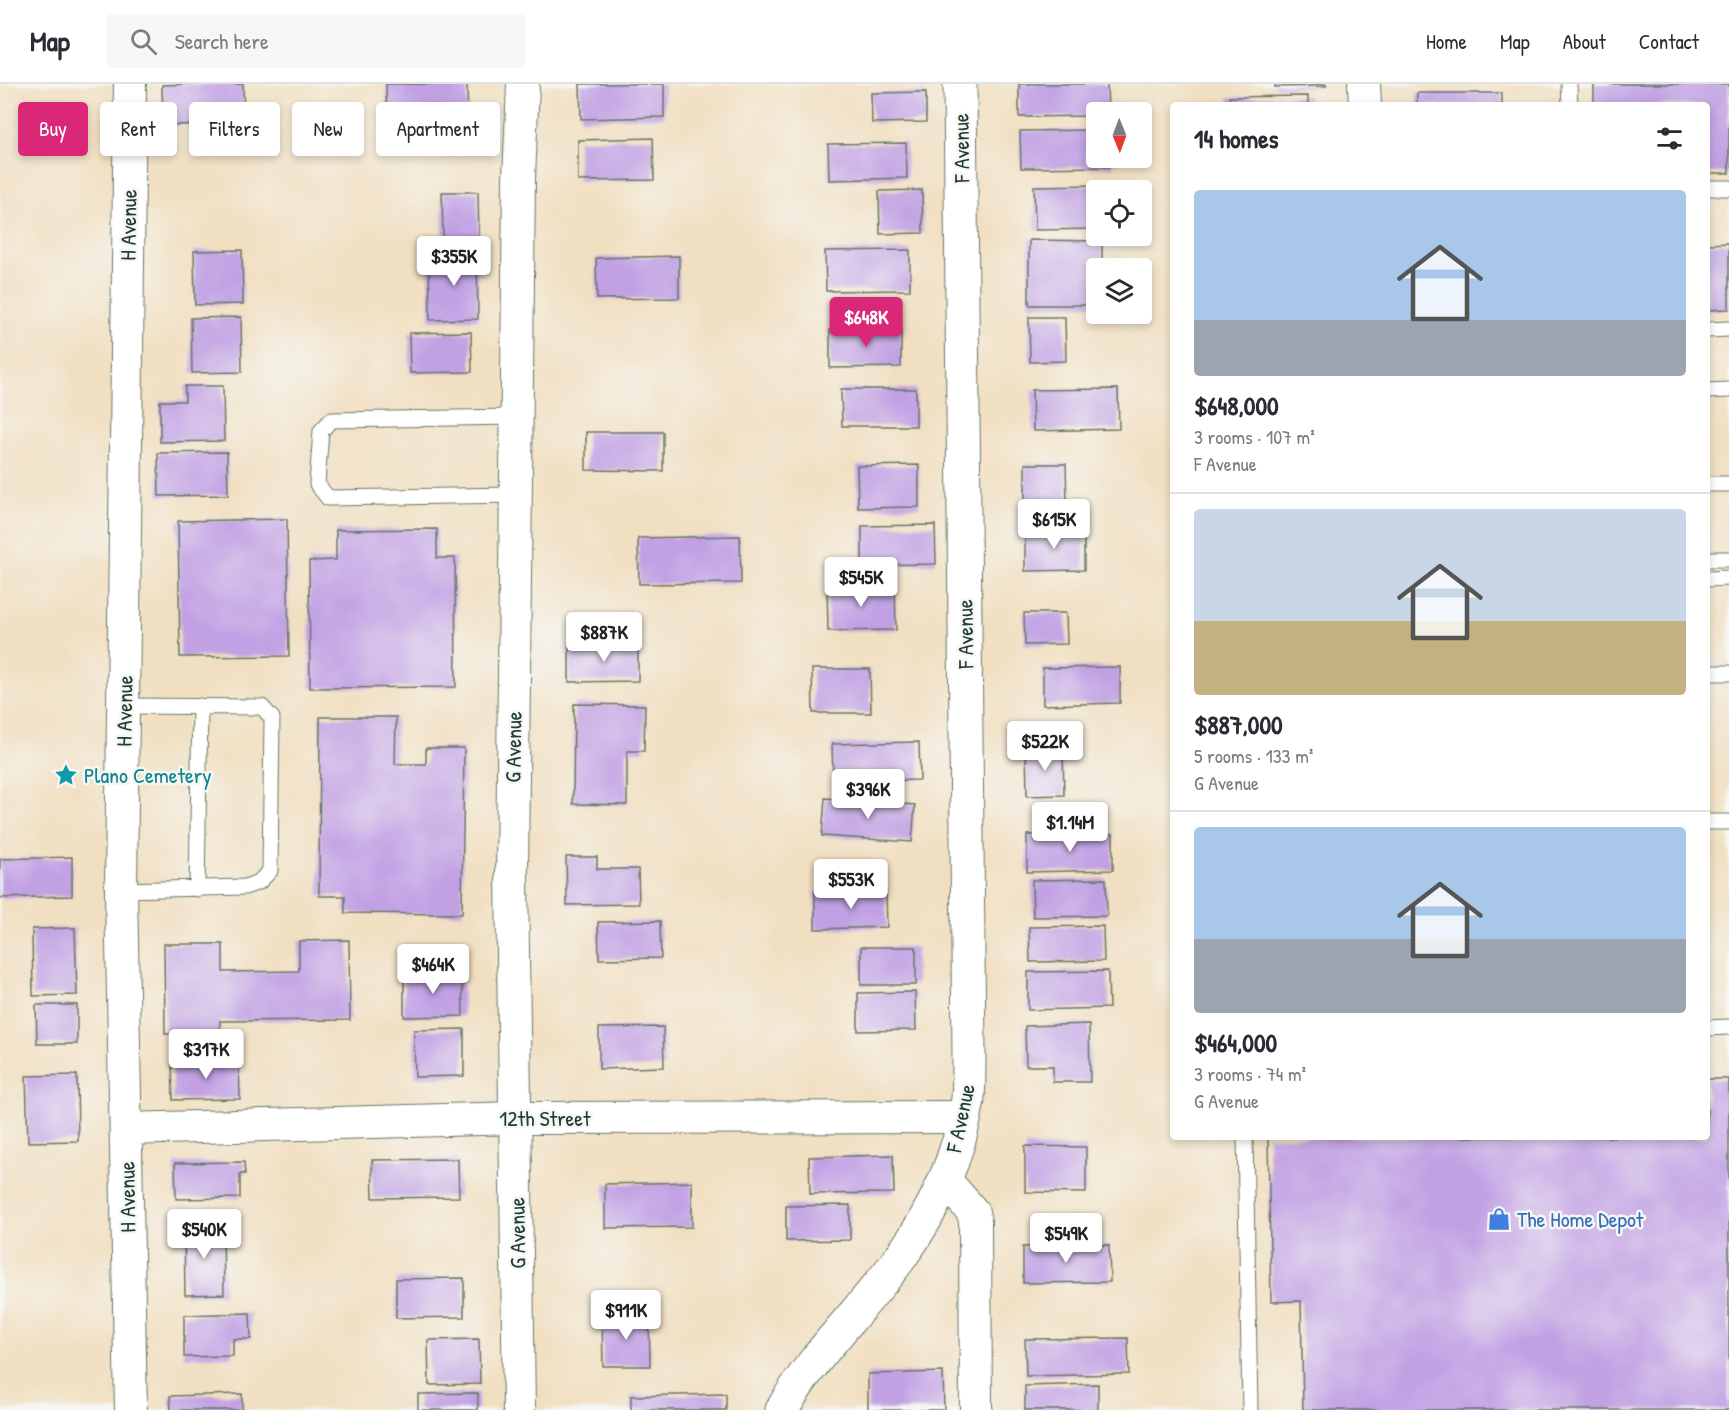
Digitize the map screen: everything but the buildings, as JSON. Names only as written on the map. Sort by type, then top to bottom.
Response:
[{"type":"street","name":"H Avenue","points":[[130,84],[121,890],[131,1410]]},
{"type":"street","name":"G Avenue","points":[[519,1410],[512,875],[519,178],[523,84]]},
{"type":"street","name":"F Avenue","points":[[782,1410],[816,1358],[901,1258],[922,1225],[945,1180],[968,1099],[960,84]]},
{"type":"street","points":[[1364,84],[1365,102]]},
{"type":"street","name":"12th Street","points":[[126,1129],[516,1118],[964,1118]]},
{"type":"street","name":"F Avenue","points":[[945,1180],[972,1212],[975,1222],[976,1410]]},
{"type":"lane","points":[[1569,84],[1570,102]]},
{"type":"lane","points":[[1710,188],[1729,188]]},
{"type":"lane","points":[[1710,330],[1729,329]]},
{"type":"lane","points":[[1710,391],[1729,390]]},
{"type":"lane","points":[[516,417],[331,420],[321,431],[317,484],[328,498],[516,495]]},
{"type":"lane","points":[[1710,484],[1729,484]]},
{"type":"lane","points":[[1710,559],[1729,559]]},
{"type":"lane","points":[[1710,579],[1729,578]]},
{"type":"lane","points":[[1710,673],[1729,673]]},
{"type":"lane","points":[[121,890],[245,887],[259,882],[270,871],[272,718],[262,707],[124,706]]},
{"type":"lane","points":[[197,889],[200,706]]},
{"type":"lane","points":[[1710,822],[1729,822]]},
{"type":"lane","points":[[1710,1028],[1729,1027]]},
{"type":"lane","points":[[1245,1140],[1250,1410]]},
{"type":"place","name":"Plano Cemetery","points":[[66,775]]},
{"type":"place","name":"The Home Depot","points":[[1499,1219]]}]
